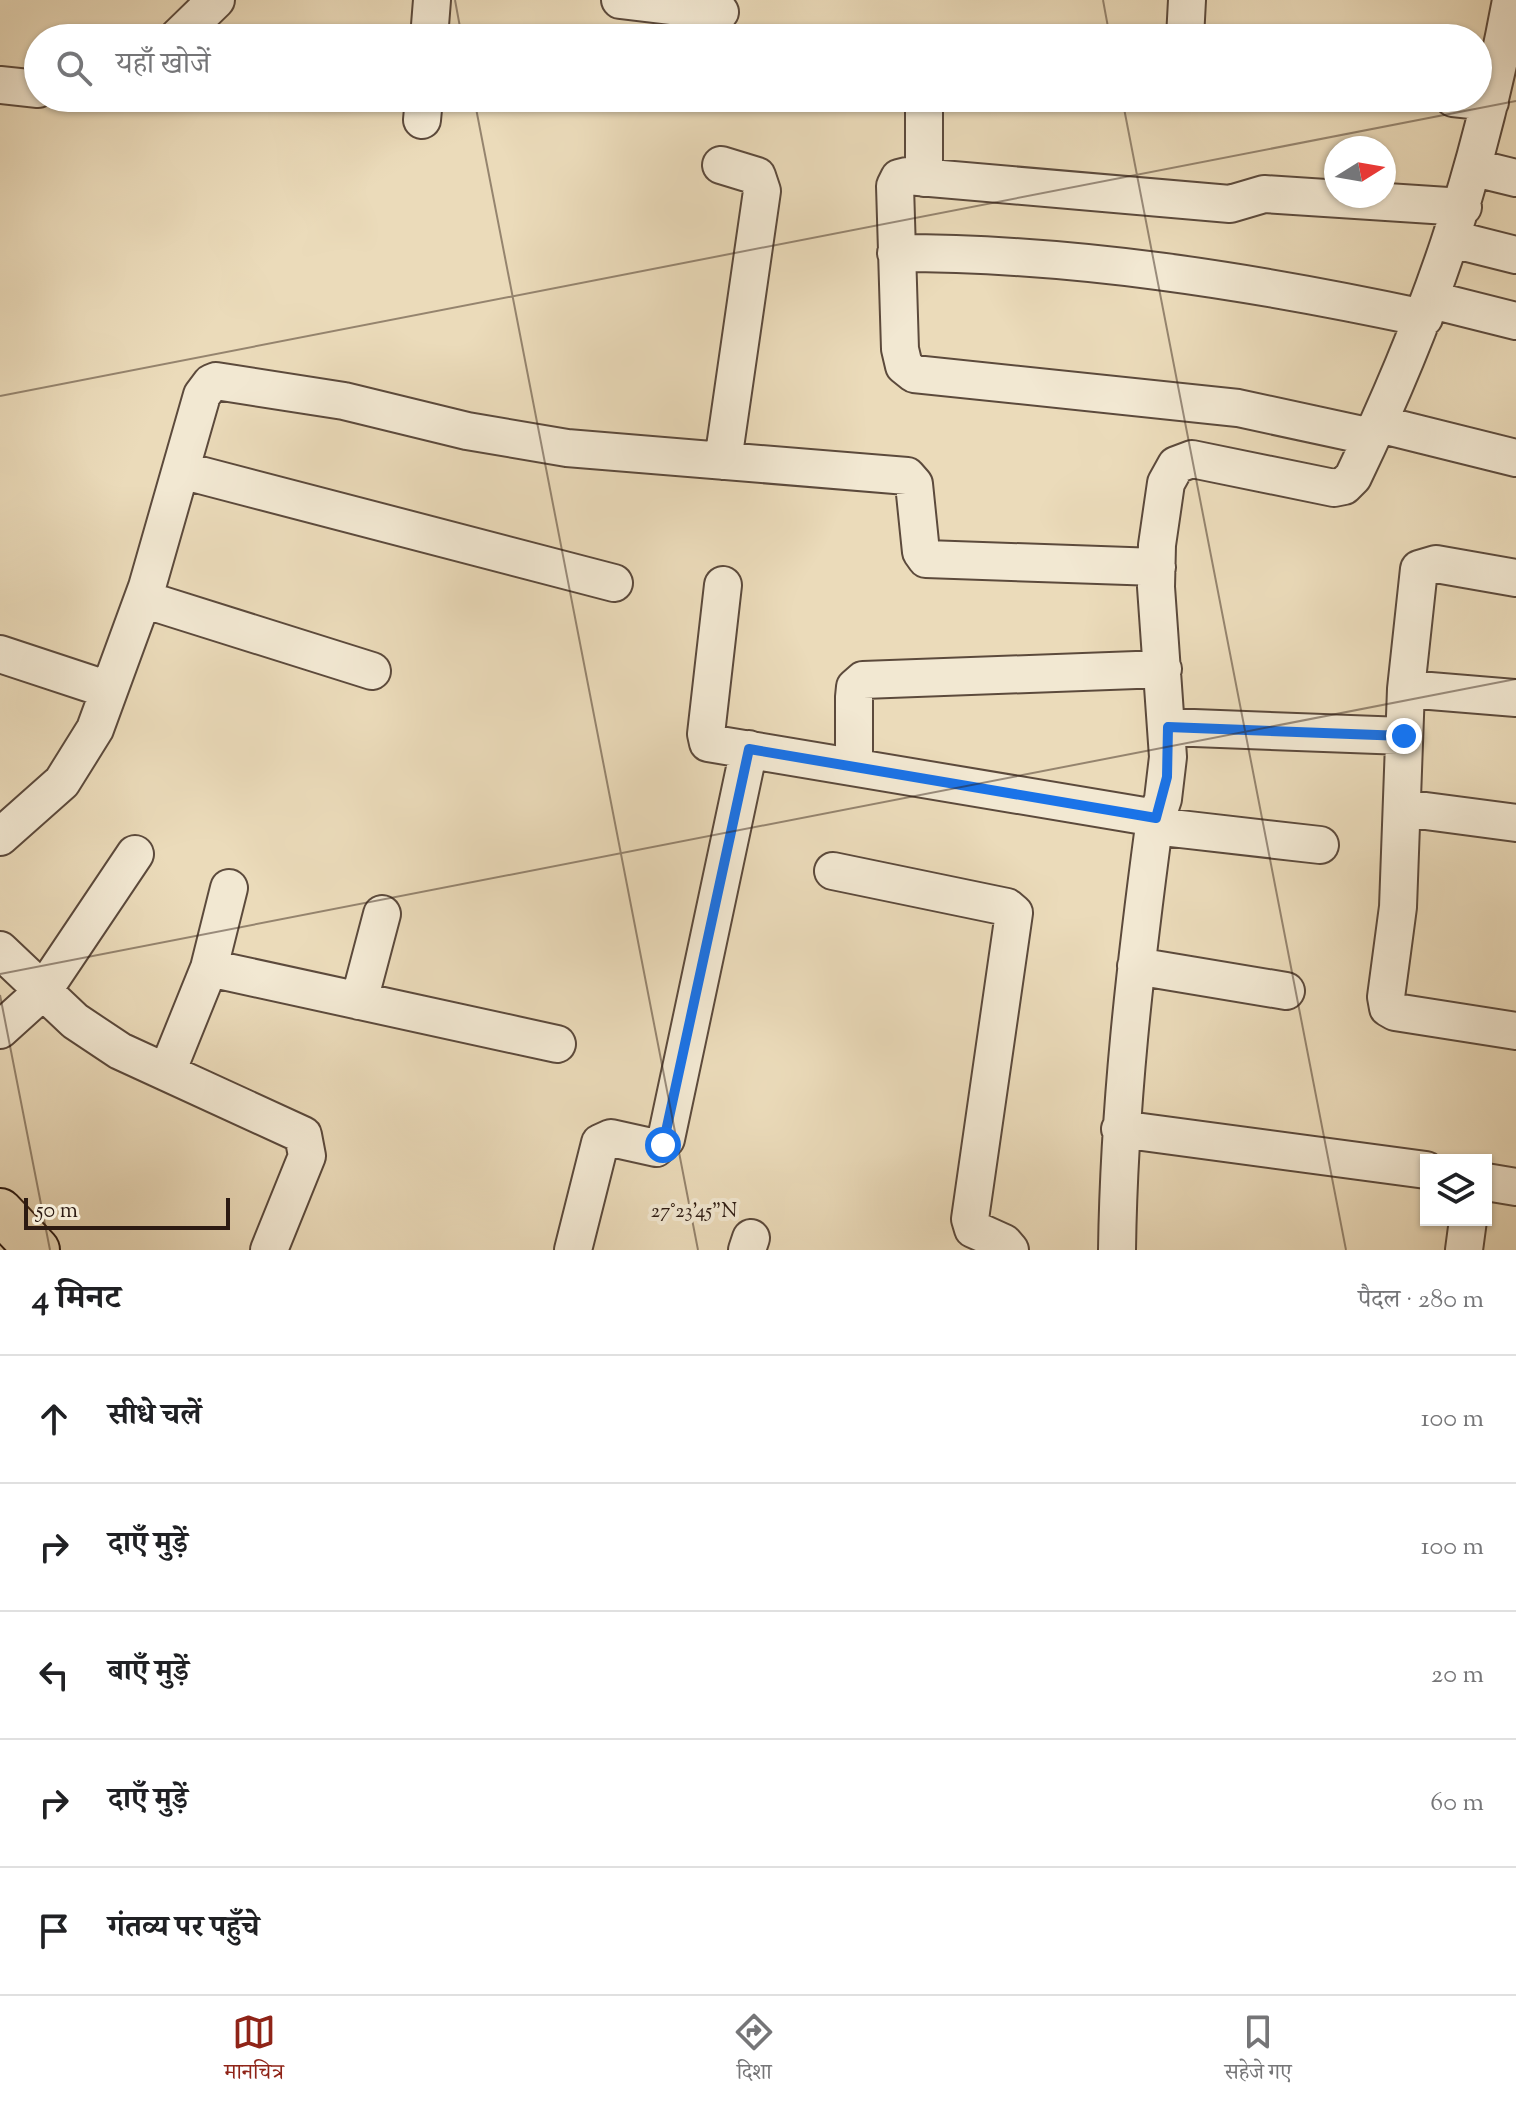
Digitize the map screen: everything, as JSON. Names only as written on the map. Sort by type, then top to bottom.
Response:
[{"type":"main road","points":[[0,1211],[37,1250]]},
{"type":"street","points":[[191,24],[216,0]]},
{"type":"street","points":[[430,24],[432,0]]},
{"type":"street","points":[[620,0],[669,2],[720,12]]},
{"type":"street","points":[[1183,24],[1187,0]]},
{"type":"street","points":[[1492,96],[1510,38],[1511,0]]},
{"type":"street","points":[[0,85],[24,88]]},
{"type":"street","points":[[924,112],[924,178]]},
{"type":"street","points":[[1117,1250],[1120,1129],[1136,966],[1155,822],[1167,777],[1168,727],[1157,567],[1166,483],[1176,465],[1204,459],[1340,488],[1353,477],[1428,309],[1475,168],[1488,112]]},
{"type":"street","points":[[721,165],[757,176],[762,191],[723,461]]},
{"type":"street","points":[[1475,168],[1516,178]]},
{"type":"street","points":[[1516,255],[1457,223],[1264,194],[1230,204],[924,178],[904,177],[895,186],[901,360],[914,374],[1238,408],[1516,458]]},
{"type":"street","points":[[896,253],[1027,256],[1178,272],[1516,321]]},
{"type":"street","points":[[0,837],[62,782],[82,753],[143,599],[206,388],[224,380],[344,401],[467,431],[554,446],[910,477],[915,489],[921,552],[926,559],[1157,567]]},
{"type":"street","points":[[181,470],[614,583]]},
{"type":"street","points":[[1516,578],[1436,564],[1419,569],[1406,689],[1398,907],[1387,1006],[1395,1012],[1516,1031]]},
{"type":"street","points":[[723,585],[706,739],[711,745],[854,767],[1155,822],[1320,845]]},
{"type":"street","points":[[143,599],[372,671]]},
{"type":"street","points":[[0,654],[109,690]]},
{"type":"street","points":[[854,767],[855,687],[863,680],[1163,669]]},
{"type":"street","points":[[1406,689],[1516,698]]},
{"type":"street","points":[[1168,727],[1404,736]]},
{"type":"street","points":[[573,1250],[600,1143],[611,1138],[656,1148],[666,1139],[749,749]]},
{"type":"street","points":[[1403,808],[1516,823]]},
{"type":"street","points":[[0,1030],[43,991],[135,854]]},
{"type":"street","points":[[833,871],[1007,907],[1014,913],[970,1219],[973,1229],[1004,1243],[1010,1250]]},
{"type":"street","points":[[167,1072],[209,968],[229,888]]},
{"type":"street","points":[[359,1001],[382,914]]},
{"type":"street","points":[[0,950],[99,1038],[296,1131],[307,1141],[307,1156],[269,1250]]},
{"type":"street","points":[[1136,966],[1286,991]]},
{"type":"street","points":[[209,968],[557,1044]]},
{"type":"street","points":[[1120,1129],[1420,1169]]},
{"type":"street","points":[[1492,1183],[1516,1187]]},
{"type":"street","points":[[1464,1250],[1467,1226]]},
{"type":"route","points":[[663,1145],[749,749],[1156,818],[1167,777],[1168,727],[1404,736]]}]
